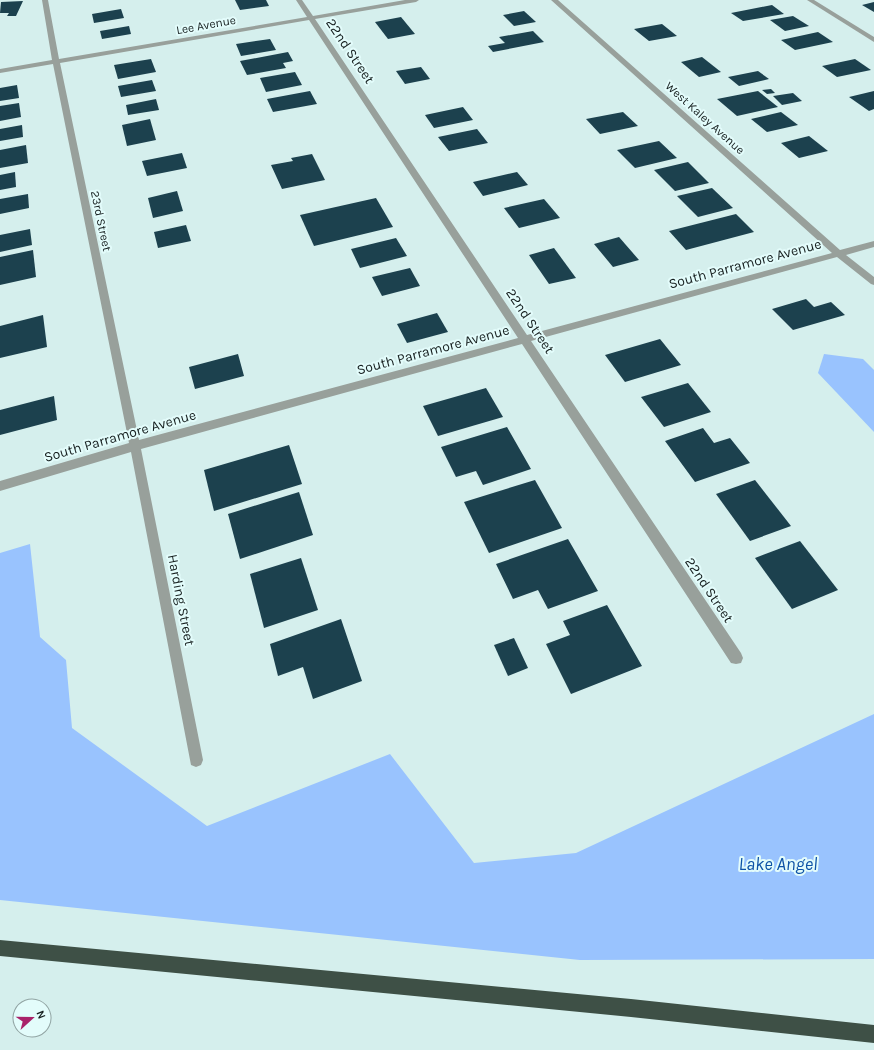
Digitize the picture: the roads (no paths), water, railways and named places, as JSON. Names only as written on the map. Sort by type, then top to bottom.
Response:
[{"type":"highway","points":[[0,948],[631,1008],[874,1034]]},
{"type":"street","name":"23rd Street","points":[[45,0],[56,62],[135,446]]},
{"type":"street","name":"22nd Street","points":[[299,0],[736,658]]},
{"type":"street","name":"Lee Avenue","points":[[0,71],[416,0]]},
{"type":"street","name":"West Kaley Avenue","points":[[554,0],[839,254]]},
{"type":"street","points":[[810,0],[874,40]]},
{"type":"street","name":"South Parramore Avenue","points":[[0,486],[135,446],[874,244]]},
{"type":"street","points":[[839,254],[874,282]]},
{"type":"street","points":[[839,254],[874,288]]},
{"type":"street","name":"Harding Street","points":[[135,446],[196,760]]},
{"type":"water","points":[[824,354],[863,359],[874,370],[874,432],[818,373]]},
{"type":"water","name":"Lake Angel","points":[[30,544],[40,637],[66,660],[72,728],[207,826],[390,754],[474,863],[576,853],[874,714],[874,959],[580,960],[0,900],[0,553]]}]
